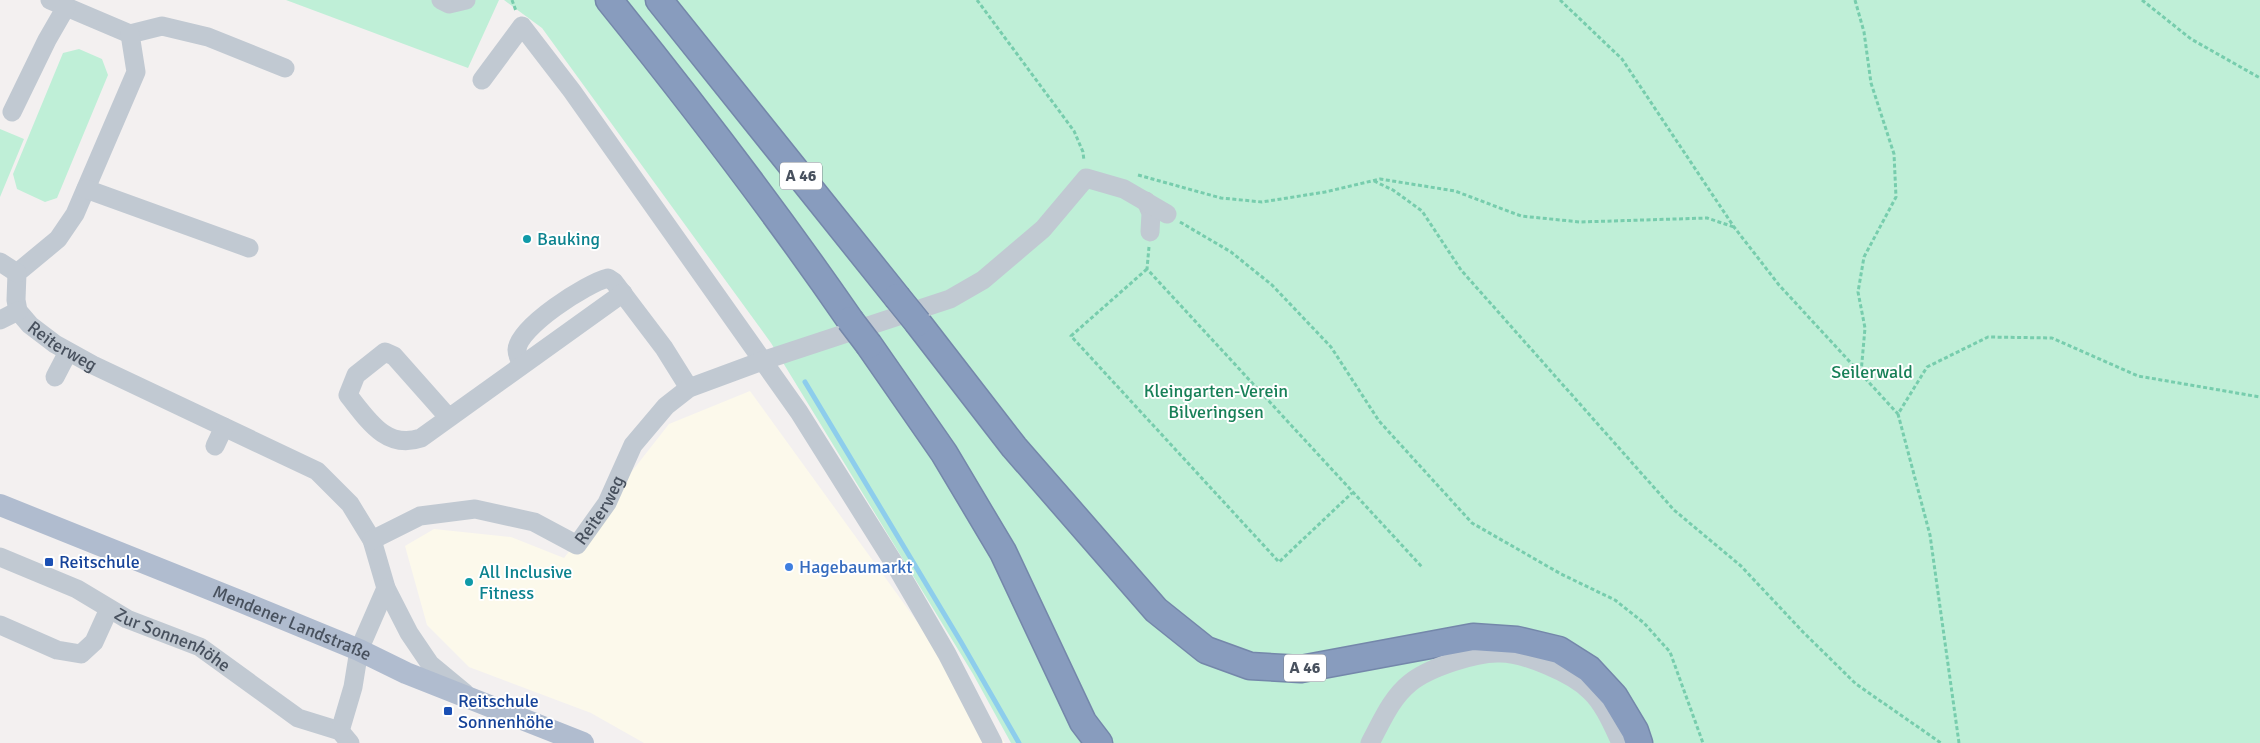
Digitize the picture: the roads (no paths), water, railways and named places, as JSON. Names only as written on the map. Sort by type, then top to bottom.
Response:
[{"type":"highway","name":"A 46","points":[[609,0],[683,92],[803,251],[944,453],[1003,552],[1083,722],[1099,743]]},
{"type":"highway","name":"A 46","points":[[659,0],[918,323],[1014,447],[1156,610],[1206,650],[1250,666],[1301,669],[1473,637],[1517,640],[1559,650],[1589,669],[1614,696],[1635,731],[1639,743]]},
{"type":"main road","name":"Mendener Landstraße","points":[[0,505],[359,650],[406,673],[583,743]]},
{"type":"street","points":[[441,0],[449,4],[466,0]]},
{"type":"street","points":[[12,112],[47,40],[58,3],[130,34],[162,26],[208,37],[285,68]]},
{"type":"street","points":[[482,80],[522,26],[572,91],[799,412],[897,568],[947,654],[993,743]]},
{"type":"street","points":[[0,262],[17,273],[58,239],[75,214],[136,72],[130,34]]},
{"type":"street","name":"Reiterweg","points":[[372,540],[420,516],[475,509],[534,522],[577,545],[607,503],[633,445],[666,406],[689,388],[762,361],[950,299],[983,280],[1043,229],[1086,178],[1124,190],[1146,201]]},
{"type":"street","points":[[86,189],[249,248]]},
{"type":"street","points":[[1146,201],[1167,214]]},
{"type":"street","points":[[1146,201],[1151,213],[1150,232]]},
{"type":"street","name":"Reiterweg","points":[[17,273],[16,300],[18,311],[30,325],[68,352],[318,471],[350,504],[372,540],[386,588],[409,633],[430,664],[474,700]]},
{"type":"street","points":[[522,365],[517,351],[523,335],[547,313],[598,280],[608,278],[614,282],[664,348],[689,388]]},
{"type":"street","points":[[449,418],[394,356],[385,352],[356,375],[348,395],[371,423],[396,441],[409,442],[421,438],[449,418],[622,293]]},
{"type":"street","points":[[0,320],[18,311]]},
{"type":"street","points":[[55,377],[68,352]]},
{"type":"street","points":[[215,446],[224,427]]},
{"type":"street","name":"Zur Sonnenhöhe","points":[[0,557],[77,589],[109,610],[127,619],[200,647],[298,718],[345,737],[359,650]]},
{"type":"street","points":[[359,650],[386,588]]},
{"type":"street","points":[[0,626],[57,650],[81,654],[94,642],[109,610]]},
{"type":"street","points":[[1370,743],[1392,702],[1410,683],[1434,669],[1474,657],[1500,653],[1549,665],[1590,690],[1622,743]]},
{"type":"waterway","points":[[805,382],[961,642],[1019,743]]},
{"type":"place","name":"Bauking","points":[[527,239]]},
{"type":"place","name":"Reitschule","points":[[49,562]]},
{"type":"place","name":"Hagebaumarkt","points":[[789,567]]},
{"type":"place","name":"All Inclusive Fitness","points":[[469,582]]},
{"type":"place","name":"Reitschule Sonnenhöhe","points":[[448,711]]},
{"type":"park label","name":"Seilerwald","points":[[1872,372]]},
{"type":"park label","name":"Kleingarten-Verein Bilveringsen","points":[[1216,401]]}]
